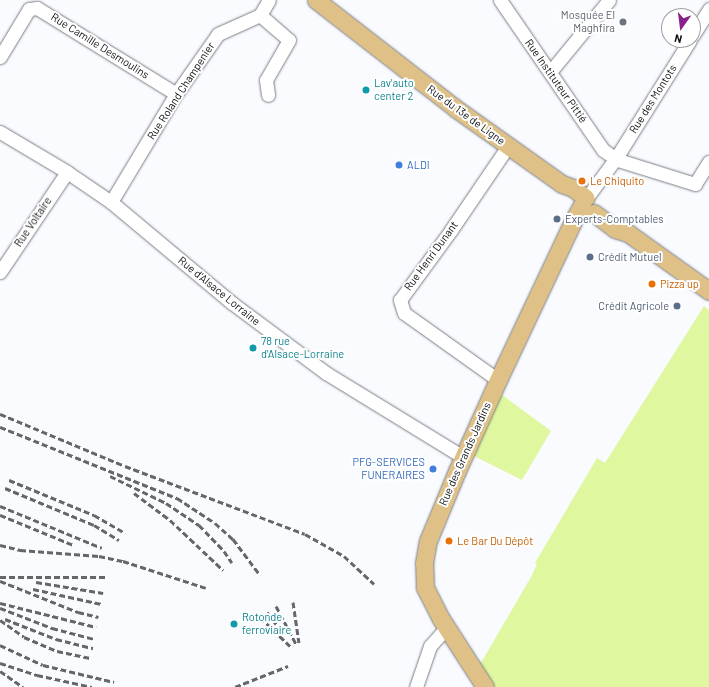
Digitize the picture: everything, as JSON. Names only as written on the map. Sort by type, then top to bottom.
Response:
[{"type":"main road","name":"Rue du 13e de Ligne","points":[[316,0],[396,63],[508,146],[562,184],[573,188],[590,204],[618,220],[627,232],[709,291]]},
{"type":"main road","name":"Rue des Grands Jardins","points":[[485,687],[446,626],[425,587],[424,563],[428,541],[463,457],[573,221],[590,204]]},
{"type":"street","points":[[268,95],[266,80],[290,40],[260,15],[269,0]]},
{"type":"street","name":"Rue Instituteur Pittié","points":[[500,0],[604,150],[616,158]]},
{"type":"street","points":[[550,72],[609,0]]},
{"type":"street","name":"Rue Camille Desmoulins","points":[[0,57],[29,9],[37,8],[176,94]]},
{"type":"street","points":[[701,22],[709,10]]},
{"type":"street","name":"Rue Roland Champenier","points":[[111,202],[176,94],[218,34],[260,15]]},
{"type":"street","name":"Rue des Montots","points":[[590,204],[616,158],[685,48]]},
{"type":"street","name":"Rue d'Alsace Lorraine","points":[[0,132],[67,172],[111,202],[232,302],[326,373],[463,457]]},
{"type":"street","name":"Rue Henri Dunant","points":[[498,380],[404,313],[400,300],[451,230],[508,146]]},
{"type":"street","points":[[616,158],[696,184],[709,162]]},
{"type":"street","name":"Rue Voltaire","points":[[0,272],[67,172]]},
{"type":"street","points":[[416,687],[430,646],[446,626]]},
{"type":"green space","points":[[704,306],[709,310],[709,687],[491,687],[478,664],[482,661],[531,577],[537,564],[535,563],[597,458],[605,463]]},
{"type":"green space","points":[[501,394],[551,431],[522,480],[472,455]]},
{"type":"railway","points":[[0,414],[125,466],[305,534],[344,556],[374,584]]},
{"type":"railway","points":[[0,427],[177,498],[215,523],[233,539],[260,575]]},
{"type":"railway","points":[[110,476],[166,503],[199,525],[224,551],[232,563]]},
{"type":"railway","points":[[9,480],[94,515],[125,533]]},
{"type":"railway","points":[[5,488],[94,525],[119,540]]},
{"type":"railway","points":[[134,493],[170,520],[223,570]]},
{"type":"railway","points":[[0,506],[102,548]]},
{"type":"railway","points":[[0,515],[73,545]]},
{"type":"railway","points":[[0,545],[20,550],[99,556],[123,561],[206,588]]},
{"type":"railway","points":[[0,577],[107,577]]},
{"type":"railway","points":[[0,581],[78,612],[98,617]]},
{"type":"railway","points":[[36,582],[103,593]]},
{"type":"railway","points":[[33,589],[101,604]]},
{"type":"railway","points":[[293,602],[299,643]]},
{"type":"railway","points":[[0,603],[96,627]]},
{"type":"railway","points":[[276,606],[296,644]]},
{"type":"railway","points":[[0,608],[52,628],[94,639]]},
{"type":"railway","points":[[267,612],[283,633]]},
{"type":"railway","points":[[260,617],[291,647]]},
{"type":"railway","points":[[5,619],[56,639],[93,648]]},
{"type":"railway","points":[[0,620],[24,637],[57,651],[91,658]]},
{"type":"railway","points":[[0,645],[43,665],[114,682]]},
{"type":"railway","points":[[0,663],[37,675],[92,687]]},
{"type":"railway","points":[[235,687],[288,666]]},
{"type":"railway","points":[[0,671],[23,687]]},
{"type":"place","name":"Mosquée El Maghfira","points":[[623,22]]},
{"type":"place","name":"Lav'auto center 2","points":[[366,90]]},
{"type":"place","name":"ALDI","points":[[399,165]]},
{"type":"place","name":"Le Chiquito","points":[[582,181]]},
{"type":"place","name":"Experts-Comptables","points":[[557,219]]},
{"type":"place","name":"Crédit Mutuel","points":[[590,257]]},
{"type":"place","name":"Pizza up","points":[[652,284]]},
{"type":"place","name":"Crédit Agricole","points":[[677,306]]},
{"type":"place","name":"78 rue d'Alsace-Lorraine","points":[[253,348]]},
{"type":"place","name":"PFG-SERVICES FUNERAIRES","points":[[433,469]]},
{"type":"place","name":"Le Bar Du Dépôt","points":[[449,541]]},
{"type":"place","name":"Rotonde ferroviaire","points":[[234,624]]}]
